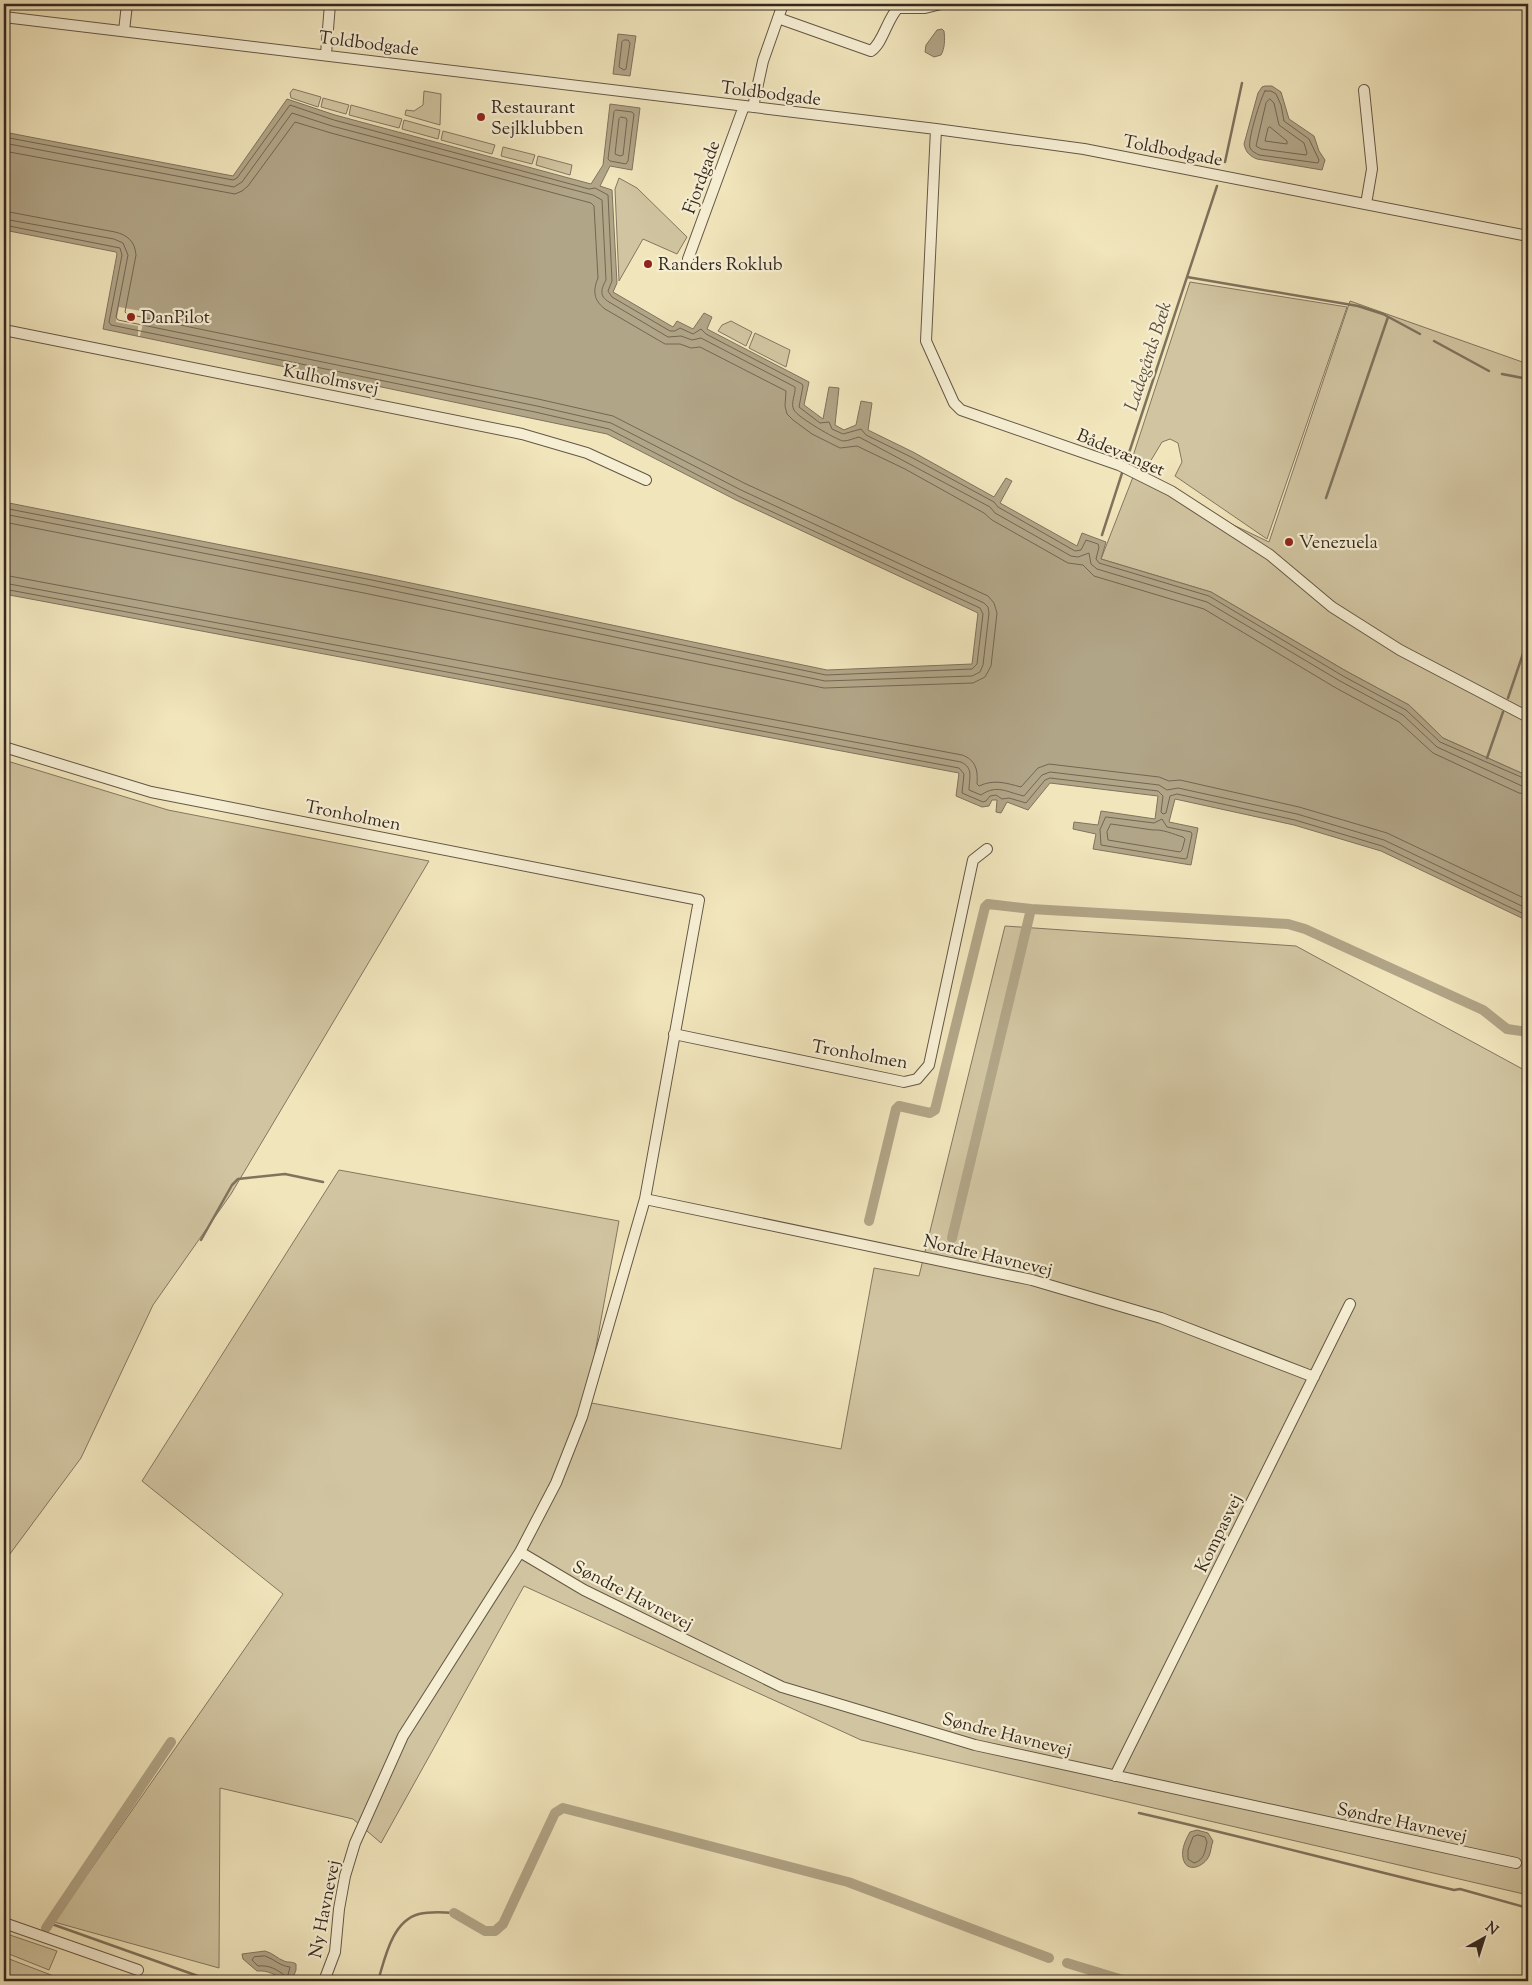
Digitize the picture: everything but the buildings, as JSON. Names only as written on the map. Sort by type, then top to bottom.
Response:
[{"type":"street","points":[[124,31],[127,4]]},
{"type":"street","points":[[326,54],[330,4]]},
{"type":"street","name":"Fjordgade","points":[[688,259],[748,107],[783,4]]},
{"type":"street","points":[[778,18],[871,51],[877,46],[892,14],[898,8],[925,8],[941,4]]},
{"type":"street","name":"Toldbodgade","points":[[4,17],[326,54],[1084,149],[1528,236]]},
{"type":"street","points":[[1364,90],[1372,169],[1366,204]]},
{"type":"street","name":"Bådevænget","points":[[936,129],[926,342],[954,403],[961,410],[1119,465],[1171,492],[1270,555],[1332,607],[1393,645],[1528,717]]},
{"type":"street","name":"Kulholmsvej","points":[[4,330],[522,434],[587,453],[646,480]]},
{"type":"street","name":"Tronholmen","points":[[4,748],[151,792],[699,900]]},
{"type":"street","name":"Tronholmen","points":[[674,1034],[904,1082],[917,1079],[929,1065],[973,860],[987,849]]},
{"type":"street","name":"Ny Havnevej","points":[[324,1981],[335,1952],[339,1909],[355,1844],[403,1736],[520,1552],[556,1484],[582,1417],[645,1199],[699,900]]},
{"type":"street","name":"Nordre Havnevej","points":[[645,1199],[1032,1280],[1161,1318],[1314,1377]]},
{"type":"street","name":"Kompasvej","points":[[1115,1776],[1350,1304]]},
{"type":"street","name":"Søndre Havnevej","points":[[520,1552],[584,1590],[782,1687],[975,1745],[1516,1863]]},
{"type":"street","points":[[4,1923],[138,1970]]},
{"type":"shaded area","points":[[293,89],[321,97],[318,107],[291,98],[290,93]]},
{"type":"shaded area","points":[[424,91],[441,94],[440,125],[405,115],[406,110],[414,111],[423,105]]},
{"type":"shaded area","points":[[323,98],[349,105],[346,114],[321,107]]},
{"type":"shaded area","points":[[351,105],[402,119],[399,128],[349,115]]},
{"type":"shaded area","points":[[404,120],[440,130],[438,139],[402,129]]},
{"type":"shaded area","points":[[443,131],[495,145],[492,154],[441,140]]},
{"type":"shaded area","points":[[503,147],[535,155],[532,164],[501,156]]},
{"type":"shaded area","points":[[538,156],[572,165],[570,175],[536,165]]},
{"type":"shaded area","points":[[619,178],[637,188],[687,237],[677,254],[643,239],[619,281],[615,189]]},
{"type":"shaded area","points":[[1190,282],[1347,307],[1267,539],[1175,476],[1182,462],[1178,443],[1170,439],[1162,442],[1150,462],[1133,456]]},
{"type":"shaded area","points":[[1350,301],[1528,364],[1528,776],[1443,738],[1409,705],[1346,671],[1211,592],[1101,559],[1133,477],[1269,542]]},
{"type":"shaded area","points":[[731,321],[752,332],[746,346],[718,331],[722,325]]},
{"type":"shaded area","points":[[755,333],[790,350],[786,367],[749,348]]},
{"type":"shaded area","points":[[4,760],[168,810],[429,861],[231,1194],[153,1305],[81,1458],[4,1562]]},
{"type":"shaded area","points":[[1005,926],[1296,946],[1528,1072],[1528,1895],[861,1740],[524,1586],[381,1843],[353,1819],[220,1788],[219,1968],[54,1922],[283,1594],[142,1481],[339,1170],[619,1221],[586,1402],[841,1449],[874,1268],[919,1276]]},
{"type":"shaded area","points":[[4,1933],[57,1951],[49,1970],[4,1952]]},
{"type":"shaded area","points":[[4,1957],[59,1978],[57,1981],[4,1981]]},
{"type":"water","points":[[942,29],[944,31],[943,49],[941,55],[934,57],[925,52],[926,45],[937,30]]},
{"type":"water","points":[[618,34],[636,36],[630,76],[613,74]]},
{"type":"water","points":[[1265,86],[1272,86],[1281,92],[1289,119],[1314,136],[1319,151],[1325,160],[1322,170],[1257,159],[1247,152],[1244,144],[1258,93]]},
{"type":"water","points":[[287,99],[335,115],[591,184],[603,165],[610,104],[640,108],[632,170],[610,166],[600,186],[612,190],[617,283],[613,292],[673,327],[677,321],[693,329],[704,313],[712,317],[707,329],[809,382],[804,405],[823,419],[829,387],[839,388],[835,425],[844,430],[856,425],[861,401],[872,403],[868,430],[913,452],[994,497],[1006,478],[1012,481],[1000,503],[1077,546],[1082,533],[1106,542],[1101,559],[1211,592],[1346,671],[1409,705],[1443,738],[1528,776],[1528,921],[1381,851],[1294,825],[1175,799],[1169,822],[1198,828],[1191,865],[1093,849],[1096,834],[1073,829],[1074,822],[1098,825],[1101,811],[1155,819],[1158,796],[1050,783],[1028,810],[1007,802],[1001,813],[996,812],[997,800],[992,800],[989,806],[982,807],[956,796],[959,773],[4,594],[4,502],[368,574],[827,670],[972,664],[978,613],[736,500],[607,434],[103,329],[116,252],[4,230],[4,132],[233,176]]},
{"type":"water","points":[[1197,1830],[1208,1833],[1213,1841],[1207,1860],[1199,1866],[1191,1867],[1185,1863],[1183,1851],[1190,1832]]},
{"type":"water","points":[[265,1951],[286,1962],[296,1964],[292,1980],[285,1981],[268,1972],[257,1971],[243,1959],[242,1954]]},
{"type":"pier","name":"DanPilot","points":[[119,307],[146,311],[140,336],[138,336],[138,326],[116,322]]},
{"type":"waterway","name":"Ladegårds Bæk","points":[[1225,162],[1242,83]]},
{"type":"waterway","name":"Ladegårds Bæk","points":[[1125,465],[1217,186]]},
{"type":"waterway","points":[[1187,277],[1358,306],[1383,314],[1420,334]]},
{"type":"waterway","points":[[1326,498],[1388,317]]},
{"type":"waterway","points":[[1434,341],[1489,371]]},
{"type":"waterway","points":[[1502,374],[1528,379]]},
{"type":"waterway","name":"Ladegårds Bæk","points":[[1102,535],[1123,470]]},
{"type":"waterway","points":[[1508,698],[1528,639]]},
{"type":"waterway","points":[[1487,758],[1503,712]]},
{"type":"waterway","points":[[869,1221],[896,1109],[899,1106],[930,1113],[935,1110],[985,907],[988,904],[1031,909],[1288,924],[1305,929],[1483,1010],[1507,1029],[1528,1032]]},
{"type":"waterway","points":[[952,1238],[1031,909]]},
{"type":"waterway","points":[[201,1240],[232,1185],[238,1179],[285,1174],[323,1182]]},
{"type":"waterway","points":[[46,1928],[171,1742]]},
{"type":"waterway","points":[[454,1913],[485,1931],[495,1931],[503,1924],[555,1813],[563,1808],[848,1882],[1049,1958]]},
{"type":"waterway","points":[[1139,1813],[1454,1890],[1460,1889],[1528,1908]]},
{"type":"waterway","points":[[378,1981],[391,1942],[402,1924],[419,1914],[432,1912],[454,1913]]},
{"type":"waterway","points":[[49,1923],[212,1981]]},
{"type":"waterway","points":[[1067,1963],[1126,1981]]},
{"type":"place","name":"Restaurant Sejlklubben","points":[[481,117]]},
{"type":"place","name":"Randers Roklub","points":[[648,264]]},
{"type":"place","name":"DanPilot","points":[[131,317]]},
{"type":"place","name":"Venezuela","points":[[1289,542]]}]
